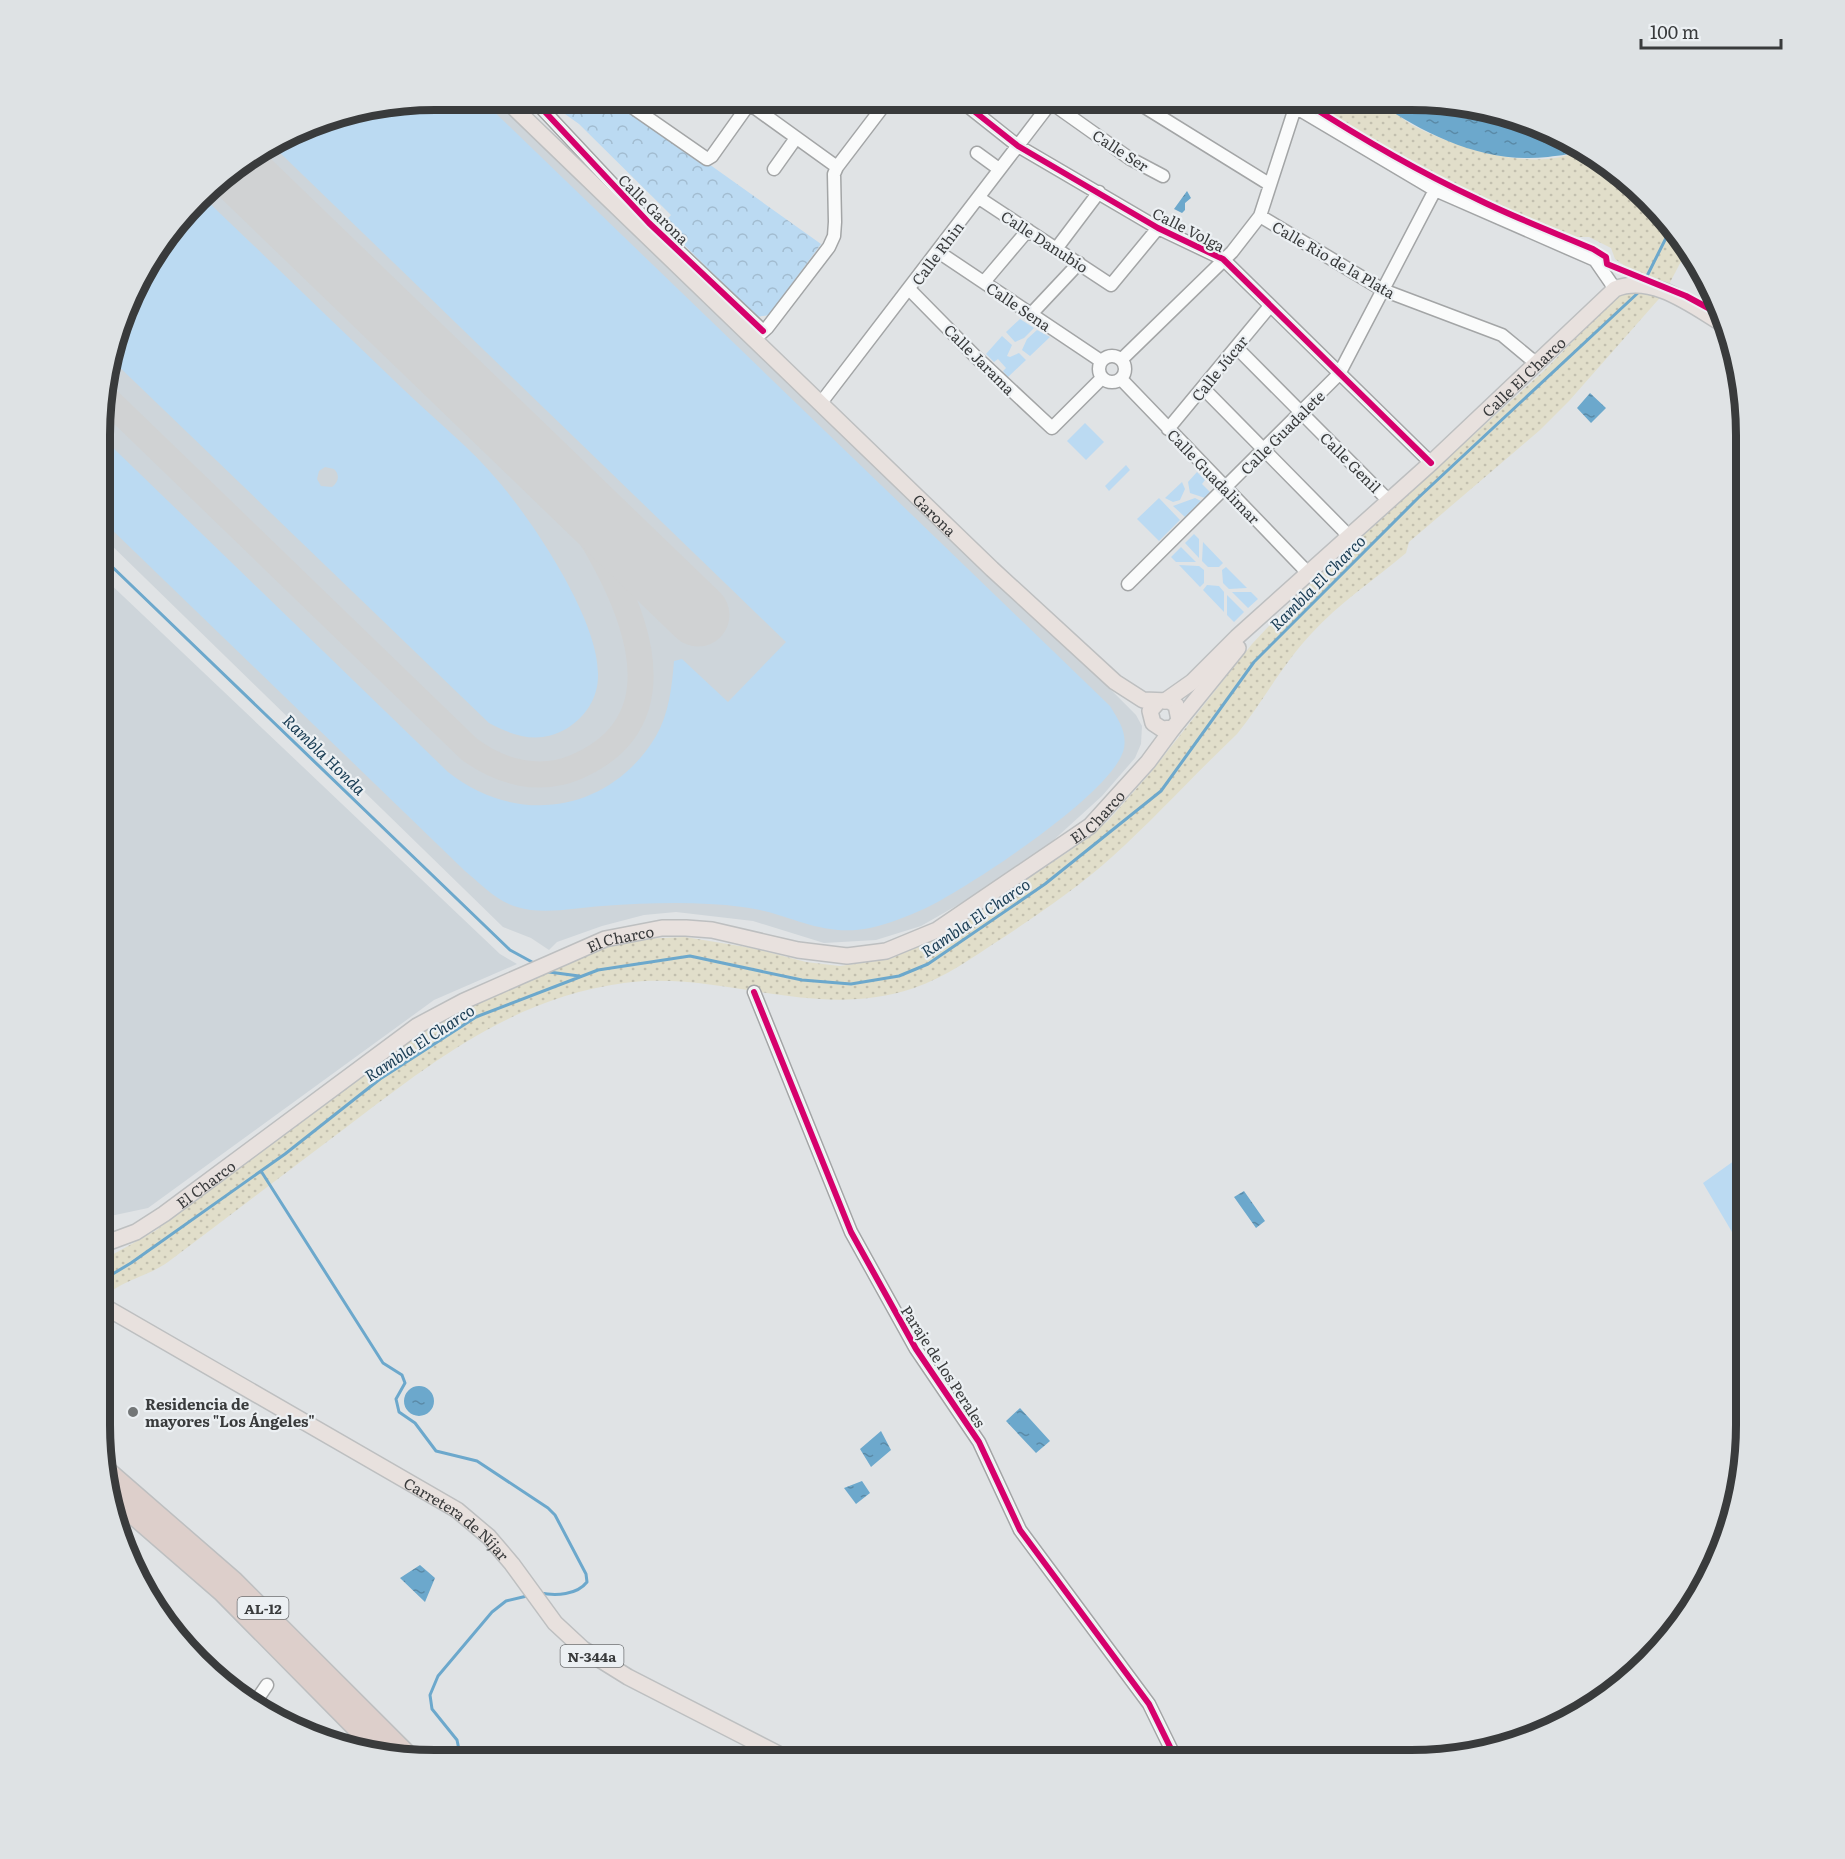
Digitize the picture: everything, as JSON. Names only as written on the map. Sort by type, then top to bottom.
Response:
[{"type":"highway","name":"AL-12","points":[[114,1477],[234,1581],[401,1748]]},
{"type":"highway","name":"AL-12","points":[[120,1503],[222,1592],[371,1743]]},
{"type":"main road","name":"Garona","points":[[516,110],[757,335],[773,360],[992,569],[1123,689]]},
{"type":"main road","points":[[1615,289],[1627,285],[1650,286],[1714,320]]},
{"type":"main road","name":"Calle El Charco","points":[[1431,463],[1615,289]]},
{"type":"main road","name":"El Charco","points":[[1161,701],[1192,682],[1237,636],[1431,463]]},
{"type":"main road","name":"El Charco","points":[[110,1242],[136,1232],[172,1209],[417,1026],[464,1001],[605,939],[662,928],[695,928],[798,950],[847,956],[886,951],[937,930],[1089,826],[1154,753],[1267,610]]},
{"type":"main road","points":[[1123,689],[1143,700],[1176,705],[1176,724],[1165,729],[1154,725],[1123,689]]},
{"type":"main road","points":[[1154,753],[1157,740],[1150,711],[1161,701]]},
{"type":"main road","name":"Carretera de Níjar","points":[[110,1310],[457,1510],[489,1537],[512,1564],[555,1623],[583,1649],[628,1677],[770,1750]]},
{"type":"street","name":"Calle Garona","points":[[543,110],[757,335]]},
{"type":"street","points":[[638,110],[707,159],[712,156],[741,110]]},
{"type":"street","points":[[757,110],[837,167]]},
{"type":"street","points":[[757,335],[829,247],[834,236],[834,174],[880,110]]},
{"type":"street","name":"Calle Volga","points":[[973,110],[1018,146],[1158,228],[1223,259],[1431,463]]},
{"type":"street","name":"Calle Rhin","points":[[820,404],[1044,110]]},
{"type":"street","name":"Calle Ser","points":[[1063,110],[1129,158],[1163,176]]},
{"type":"street","points":[[1150,110],[1269,184]]},
{"type":"street","points":[[1122,359],[1245,237],[1260,216],[1289,110]]},
{"type":"street","points":[[1299,110],[1435,190],[1595,260],[1615,289]]},
{"type":"street","points":[[774,169],[796,138]]},
{"type":"street","points":[[977,153],[999,169]]},
{"type":"street","name":"Calle Guadalete","points":[[1128,584],[1339,374],[1435,190]]},
{"type":"street","points":[[1056,249],[1099,192]]},
{"type":"street","name":"Calle Danubio","points":[[979,198],[1111,285],[1158,228]]},
{"type":"street","name":"Calle Rio de la Plata","points":[[1260,216],[1383,290],[1502,335],[1537,364]]},
{"type":"street","points":[[984,282],[1028,230]]},
{"type":"street","name":"Calle Sena","points":[[938,251],[1101,361]]},
{"type":"street","points":[[1032,314],[1079,263]]},
{"type":"street","name":"Calle Jarama","points":[[909,289],[1052,428],[1102,378]]},
{"type":"street","name":"Calle Júcar","points":[[1168,429],[1270,306]]},
{"type":"street","name":"Calle Genil","points":[[1236,347],[1389,501]]},
{"type":"street","points":[[1110,355],[1122,359],[1125,367],[1121,379],[1114,382],[1102,378],[1099,370],[1101,361],[1110,355]]},
{"type":"street","name":"Calle Guadalimar","points":[[1121,379],[1308,573]]},
{"type":"street","points":[[1203,388],[1349,536]]},
{"type":"street","name":"Paraje de los Perales","points":[[754,992],[851,1232],[916,1349],[979,1442],[1020,1530],[1149,1704],[1172,1750]]},
{"type":"street","points":[[258,1698],[267,1685]]},
{"type":"shaded area","points":[[513,110],[1013,591],[1136,715],[1142,726],[1141,744],[1135,758],[1102,796],[1024,867],[921,926],[876,940],[824,943],[753,921],[676,912],[644,915],[602,926],[557,942],[549,950],[531,938],[503,927],[110,544],[112,392],[121,351],[134,310],[164,254],[190,220],[220,190],[254,164],[310,134],[351,121],[392,112]]},
{"type":"shaded area","points":[[110,584],[500,954],[517,964],[434,1000],[148,1208],[110,1216]]},
{"type":"green space","points":[[492,110],[1110,706],[1123,731],[1124,748],[1115,767],[1095,789],[1069,813],[1005,860],[926,908],[870,928],[835,930],[759,910],[707,904],[637,904],[548,911],[517,907],[483,887],[465,871],[110,528],[110,445],[448,772],[475,789],[503,800],[532,805],[561,804],[588,796],[614,782],[637,762],[656,736],[664,719],[674,661],[682,659],[728,702],[786,642],[277,150],[330,127],[392,112]]},
{"type":"green space","points":[[559,110],[633,110],[821,244],[769,315],[757,317],[663,224],[671,215],[579,124]]},
{"type":"green space","points":[[208,202],[477,457],[513,500],[562,573],[587,626],[595,651],[598,682],[594,698],[580,719],[556,734],[527,737],[508,732],[489,723],[117,365],[134,310],[153,272],[190,220]],"holes":[[[325,467],[336,471],[338,476],[336,483],[332,487],[321,486],[317,479],[319,471]]]},
{"type":"green space","points":[[1020,319],[1034,328],[1024,338],[1015,342],[1006,332]]},
{"type":"green space","points":[[1037,330],[1050,337],[1030,356],[1022,350],[1027,339]]},
{"type":"green space","points":[[1002,336],[1012,345],[1007,356],[1019,353],[1026,360],[1008,377],[1003,371],[1006,368],[998,359],[994,362],[986,354]]},
{"type":"green space","points":[[1085,423],[1104,442],[1086,460],[1067,441]]},
{"type":"green space","points":[[1126,465],[1130,470],[1109,491],[1105,486]]},
{"type":"green space","points":[[1197,472],[1205,480],[1202,484],[1210,492],[1205,498],[1190,493],[1188,482]]},
{"type":"green space","points":[[1182,482],[1185,489],[1180,500],[1173,502],[1165,498]]},
{"type":"green space","points":[[1159,498],[1180,520],[1159,541],[1137,519]]},
{"type":"green space","points":[[1195,498],[1201,501],[1185,517],[1173,506]]},
{"type":"green space","points":[[1194,534],[1199,539],[1199,558],[1185,543]]},
{"type":"green space","points":[[1203,542],[1223,563],[1219,567],[1208,567],[1202,561]]},
{"type":"green space","points":[[1181,547],[1196,562],[1176,562],[1171,557]]},
{"type":"green space","points":[[1179,565],[1199,566],[1204,570],[1204,583],[1200,587]]},
{"type":"green space","points":[[1226,567],[1247,588],[1229,589],[1223,583],[1222,570]]},
{"type":"green space","points":[[1207,585],[1219,586],[1224,592],[1224,612],[1203,590]]},
{"type":"green space","points":[[1232,592],[1251,592],[1258,599],[1248,608]]},
{"type":"green space","points":[[1227,595],[1244,612],[1234,622],[1227,615]]},
{"type":"green space","points":[[1736,1159],[1736,1239],[1703,1183]]},
{"type":"sand","points":[[1323,110],[1392,110],[1411,124],[1434,135],[1499,156],[1544,159],[1573,153],[1625,190],[1655,220],[1683,257],[1665,292],[1569,401],[1540,430],[1409,542],[1406,553],[1322,623],[1290,659],[1237,734],[1129,841],[1073,889],[1045,909],[959,966],[914,988],[877,997],[840,1000],[804,998],[697,983],[661,981],[624,983],[583,991],[509,1018],[441,1058],[409,1080],[168,1262],[110,1293],[110,1256],[155,1231],[406,1043],[447,1017],[600,949],[639,939],[685,937],[752,948],[806,962],[840,966],[890,959],[936,939],[1068,852],[1108,821],[1151,772],[1252,644],[1298,595],[1546,369],[1627,285],[1625,266],[1615,259],[1611,248],[1589,237],[1572,237],[1477,197],[1374,142]]},
{"type":"water","points":[[1390,110],[1432,110],[1474,116],[1535,134],[1572,153],[1525,158],[1480,152],[1437,136]]},
{"type":"water","points":[[1187,191],[1191,198],[1185,203],[1185,210],[1182,213],[1174,209]]},
{"type":"water","points":[[1590,393],[1606,408],[1591,423],[1577,408]]},
{"type":"water","points":[[1244,1191],[1265,1221],[1256,1228],[1234,1197]]},
{"type":"water","points":[[419,1386],[430,1390],[434,1401],[430,1412],[419,1416],[408,1412],[404,1401],[408,1390]]},
{"type":"water","points":[[1020,1408],[1050,1441],[1036,1453],[1006,1421]]},
{"type":"water","points":[[881,1431],[891,1450],[871,1467],[860,1449]]},
{"type":"water","points":[[862,1481],[870,1493],[856,1504],[844,1488]]},
{"type":"water","points":[[420,1565],[435,1578],[425,1602],[400,1578]]},
{"type":"waterway","name":"Rambla El Charco","points":[[1645,280],[1667,236]]},
{"type":"waterway","name":"Rambla El Charco","points":[[110,1276],[285,1154],[380,1079],[476,1017],[598,970],[690,956],[802,980],[851,984],[899,976],[928,964],[1045,884],[1161,791],[1254,662],[1418,498],[1640,291]]},
{"type":"waterway","name":"Rambla Honda","points":[[110,565],[510,950],[532,962]]},
{"type":"waterway","name":"Rambla Honda","points":[[549,972],[579,976]]},
{"type":"waterway","points":[[261,1171],[383,1363],[402,1375],[405,1383],[396,1399],[399,1412],[415,1423],[436,1451],[477,1461],[555,1515],[586,1574],[587,1582],[578,1590],[566,1594],[540,1593]]},
{"type":"waterway","points":[[459,1750],[457,1740],[432,1709],[430,1695],[438,1676],[492,1612],[506,1601],[527,1596]]},
{"type":"taxiway","points":[[111,403],[469,749],[494,764],[520,773],[534,774],[562,772],[576,767],[616,740],[636,706],[640,666],[632,623],[614,579],[591,536],[543,465]]},
{"type":"runway","points":[[241,174],[698,615]]},
{"type":"cycle path","points":[[543,110],[649,223],[763,331]]},
{"type":"cycle path","points":[[973,110],[1018,146],[1158,228],[1223,259],[1431,463]]},
{"type":"cycle path","points":[[1318,110],[1431,176],[1504,212],[1593,249],[1606,257],[1607,264],[1686,296],[1711,309]]},
{"type":"cycle path","points":[[754,992],[851,1232],[916,1349],[979,1442],[1020,1530],[1149,1704],[1172,1750]]},
{"type":"place","name":"Residencia de mayores \"Los Ángeles\"","points":[[133,1412]]}]
